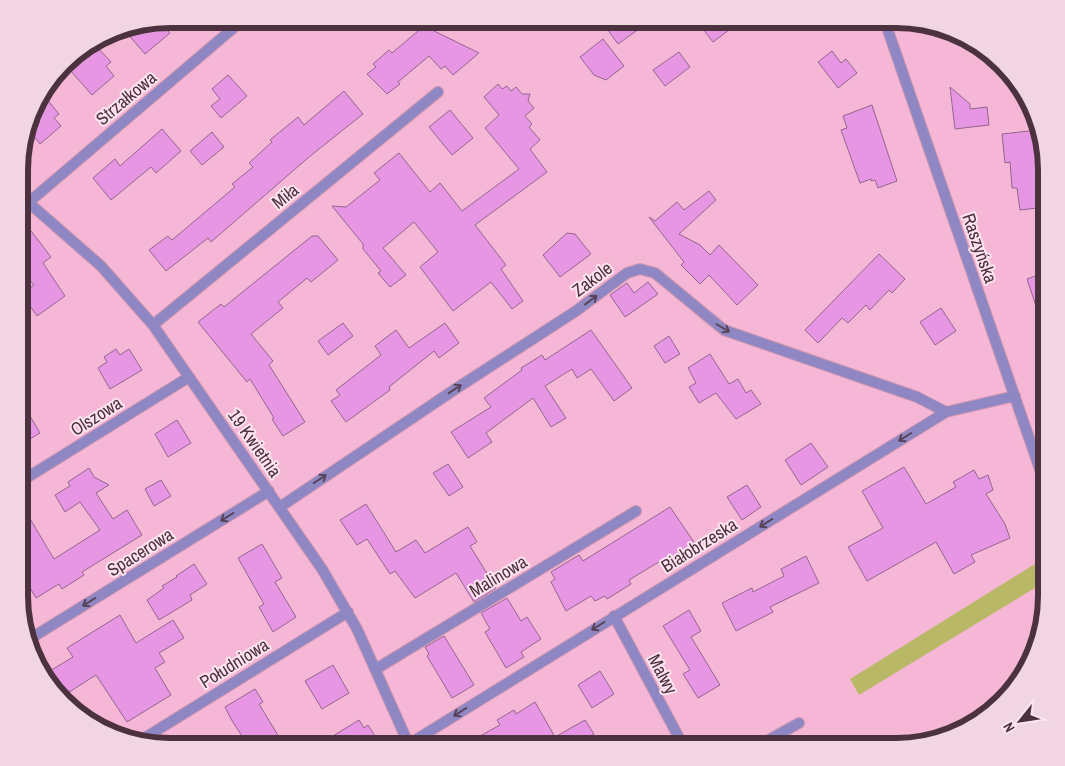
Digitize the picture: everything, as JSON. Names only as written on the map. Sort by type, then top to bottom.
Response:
[{"type":"street","name":"Strzałkowa","points":[[29,202],[234,27]]},
{"type":"street","name":"Raszyńska","points":[[887,28],[1037,461]]},
{"type":"street","name":"Miła","points":[[153,325],[438,92]]},
{"type":"street","name":"19 Kwietnia","points":[[29,202],[101,266],[153,325],[322,569],[348,612],[407,738]]},
{"type":"street","name":"Zakole","points":[[280,507],[576,311],[632,270],[646,269],[655,273],[724,330],[917,397],[946,412]]},
{"type":"street","name":"Olszowa","points":[[28,477],[189,377]]},
{"type":"street","name":"Białobrzeska","points":[[421,738],[614,616],[946,412],[1015,396]]},
{"type":"street","name":"Spacerowa","points":[[33,637],[269,491]]},
{"type":"street","name":"Malinowa","points":[[376,669],[636,511]]},
{"type":"street","name":"Południowa","points":[[147,736],[348,612]]},
{"type":"street","name":"Malwy","points":[[614,616],[679,738]]},
{"type":"street","points":[[772,738],[799,723]]},
{"type":"shaded area","points":[[1037,563],[1037,587],[859,695],[850,679]]},
{"type":"building","points":[[422,27],[427,27],[479,53],[453,75],[445,66],[441,69],[429,56],[398,82],[400,84],[387,94],[367,74],[376,67],[373,64],[389,50],[392,53]]},
{"type":"building","points":[[165,28],[170,33],[145,54],[128,34]]},
{"type":"building","points":[[606,28],[641,28],[618,44]]},
{"type":"building","points":[[702,28],[727,28],[729,30],[713,42]]},
{"type":"building","points":[[603,39],[624,66],[606,80],[594,75],[580,57]]},
{"type":"building","points":[[98,48],[111,62],[106,66],[114,76],[92,95],[69,70]]},
{"type":"building","points":[[832,51],[841,63],[846,59],[857,73],[838,88],[818,62]]},
{"type":"building","points":[[679,52],[690,67],[665,86],[653,70]]},
{"type":"building","points":[[228,75],[247,96],[221,118],[211,106],[220,99],[212,89]]},
{"type":"building","points":[[498,84],[502,89],[507,86],[511,91],[516,87],[522,94],[530,94],[528,101],[534,108],[525,116],[532,124],[529,127],[540,140],[530,149],[547,172],[475,225],[506,265],[501,269],[523,301],[512,309],[491,282],[453,311],[420,267],[438,252],[414,222],[383,248],[406,275],[390,287],[378,273],[381,271],[363,249],[363,244],[332,206],[346,207],[380,180],[374,173],[399,153],[430,192],[440,183],[462,211],[519,169],[485,128],[499,115],[484,97]]},
{"type":"building","points":[[950,87],[970,104],[970,109],[987,107],[989,125],[955,129]]},
{"type":"building","points":[[344,91],[363,114],[309,157],[211,242],[208,238],[166,271],[149,250],[168,236],[172,240],[235,187],[232,184],[253,167],[249,163],[272,142],[270,140],[298,117],[304,125]]},
{"type":"building","points":[[47,99],[59,114],[54,118],[61,126],[40,144],[32,134],[38,115]]},
{"type":"building","points":[[872,105],[897,181],[878,188],[875,180],[871,181],[871,179],[860,183],[841,130],[847,128],[843,116]]},
{"type":"building","points":[[450,110],[473,138],[452,155],[429,127]]},
{"type":"building","points":[[162,129],[181,151],[156,173],[151,167],[111,200],[93,178],[115,159],[120,166]]},
{"type":"building","points":[[1032,131],[1037,160],[1037,208],[1020,210],[1017,188],[1012,188],[1010,162],[1005,163],[1002,134]]},
{"type":"building","points":[[212,132],[224,147],[202,165],[190,151]]},
{"type":"building","points":[[709,191],[716,200],[679,234],[700,245],[710,255],[719,245],[758,285],[737,305],[709,275],[700,284],[681,265],[684,262],[649,217],[655,221],[677,202],[684,210]]},
{"type":"building","points":[[31,231],[51,257],[43,263],[65,296],[37,316],[27,302],[27,290],[34,285],[27,277],[27,234]]},
{"type":"building","points":[[567,233],[575,234],[591,254],[560,277],[543,255]]},
{"type":"building","points":[[312,236],[318,236],[338,260],[311,282],[307,278],[278,302],[283,308],[251,334],[273,361],[269,365],[305,422],[283,436],[250,379],[247,382],[198,322],[221,304],[224,307]]},
{"type":"building","points":[[879,254],[905,279],[892,293],[889,290],[870,310],[866,305],[848,323],[842,318],[818,343],[805,330]]},
{"type":"building","points":[[1037,275],[1037,309],[1027,279]]},
{"type":"building","points":[[648,282],[658,294],[625,317],[610,295],[627,283],[634,293]]},
{"type":"building","points":[[941,308],[956,331],[935,345],[920,322]]},
{"type":"building","points":[[343,323],[353,336],[328,355],[318,341]]},
{"type":"building","points":[[445,323],[459,343],[439,358],[434,351],[389,387],[390,390],[346,422],[331,401],[340,395],[336,390],[381,355],[375,346],[396,330],[409,348]]},
{"type":"building","points":[[591,330],[632,388],[614,401],[591,369],[577,378],[572,369],[545,386],[566,418],[551,427],[533,398],[486,433],[492,442],[468,458],[451,432],[491,407],[484,398],[522,370],[521,368],[542,355],[545,360]]},
{"type":"building","points":[[669,336],[680,354],[665,363],[654,346]]},
{"type":"building","points":[[116,349],[120,355],[129,349],[142,370],[110,389],[98,368],[107,362],[104,357]]},
{"type":"building","points":[[710,354],[729,384],[738,379],[746,393],[751,390],[761,404],[736,419],[716,393],[699,403],[689,387],[696,383],[688,368]]},
{"type":"building","points":[[28,412],[40,433],[28,440]]},
{"type":"building","points":[[177,420],[191,443],[168,457],[155,434]]},
{"type":"building","points":[[811,443],[828,467],[801,485],[785,460]]},
{"type":"building","points":[[448,464],[463,487],[449,496],[433,473]]},
{"type":"building","points":[[904,467],[926,504],[956,487],[953,482],[974,470],[979,479],[988,475],[993,490],[986,494],[1005,524],[1010,538],[971,555],[975,562],[954,574],[936,542],[867,581],[848,547],[883,528],[862,491]]},
{"type":"building","points":[[89,468],[94,477],[109,485],[96,493],[113,519],[127,510],[142,535],[82,572],[84,575],[62,589],[59,584],[36,598],[28,584],[28,515],[54,559],[100,530],[80,502],[65,512],[55,495],[70,486],[68,482]]},
{"type":"building","points":[[161,480],[171,496],[154,506],[145,489]]},
{"type":"building","points":[[747,485],[761,507],[742,520],[727,497]]},
{"type":"building","points":[[366,504],[396,552],[416,540],[425,553],[468,527],[477,542],[470,546],[496,588],[474,602],[456,573],[415,598],[395,571],[390,574],[367,539],[357,545],[340,520]]},
{"type":"building","points":[[670,507],[698,548],[666,568],[662,560],[629,580],[631,584],[607,599],[605,596],[595,601],[591,596],[566,611],[551,582],[555,579],[551,572],[579,555],[583,561]]},
{"type":"building","points":[[262,544],[282,578],[275,582],[296,617],[273,632],[259,607],[264,604],[238,558]]},
{"type":"building","points":[[806,556],[819,583],[770,607],[773,612],[736,631],[722,603],[752,588],[753,592],[784,576],[781,569]]},
{"type":"building","points":[[194,564],[207,584],[190,595],[192,600],[159,620],[147,600],[164,588],[162,586]]},
{"type":"building","points":[[507,598],[521,621],[527,617],[541,639],[521,652],[524,657],[506,668],[485,632],[490,629],[481,613]]},
{"type":"building","points":[[689,610],[701,631],[691,637],[720,685],[698,698],[683,674],[690,670],[663,626]]},
{"type":"building","points":[[120,615],[136,643],[173,620],[184,638],[159,653],[165,662],[155,668],[171,695],[127,722],[96,675],[66,694],[63,690],[49,671],[73,657],[67,648]]},
{"type":"building","points":[[444,636],[474,685],[452,698],[427,656],[429,654],[425,647]]},
{"type":"building","points":[[333,665],[349,693],[322,709],[305,681]]},
{"type":"building","points":[[600,671],[614,694],[592,708],[578,685]]},
{"type":"building","points":[[255,689],[263,702],[259,704],[280,738],[243,738],[225,707]]},
{"type":"building","points":[[535,702],[555,737],[585,720],[594,734],[590,738],[476,738],[500,725],[497,720],[514,710],[516,714]]},
{"type":"building","points":[[359,720],[364,728],[368,725],[376,738],[330,738]]}]
